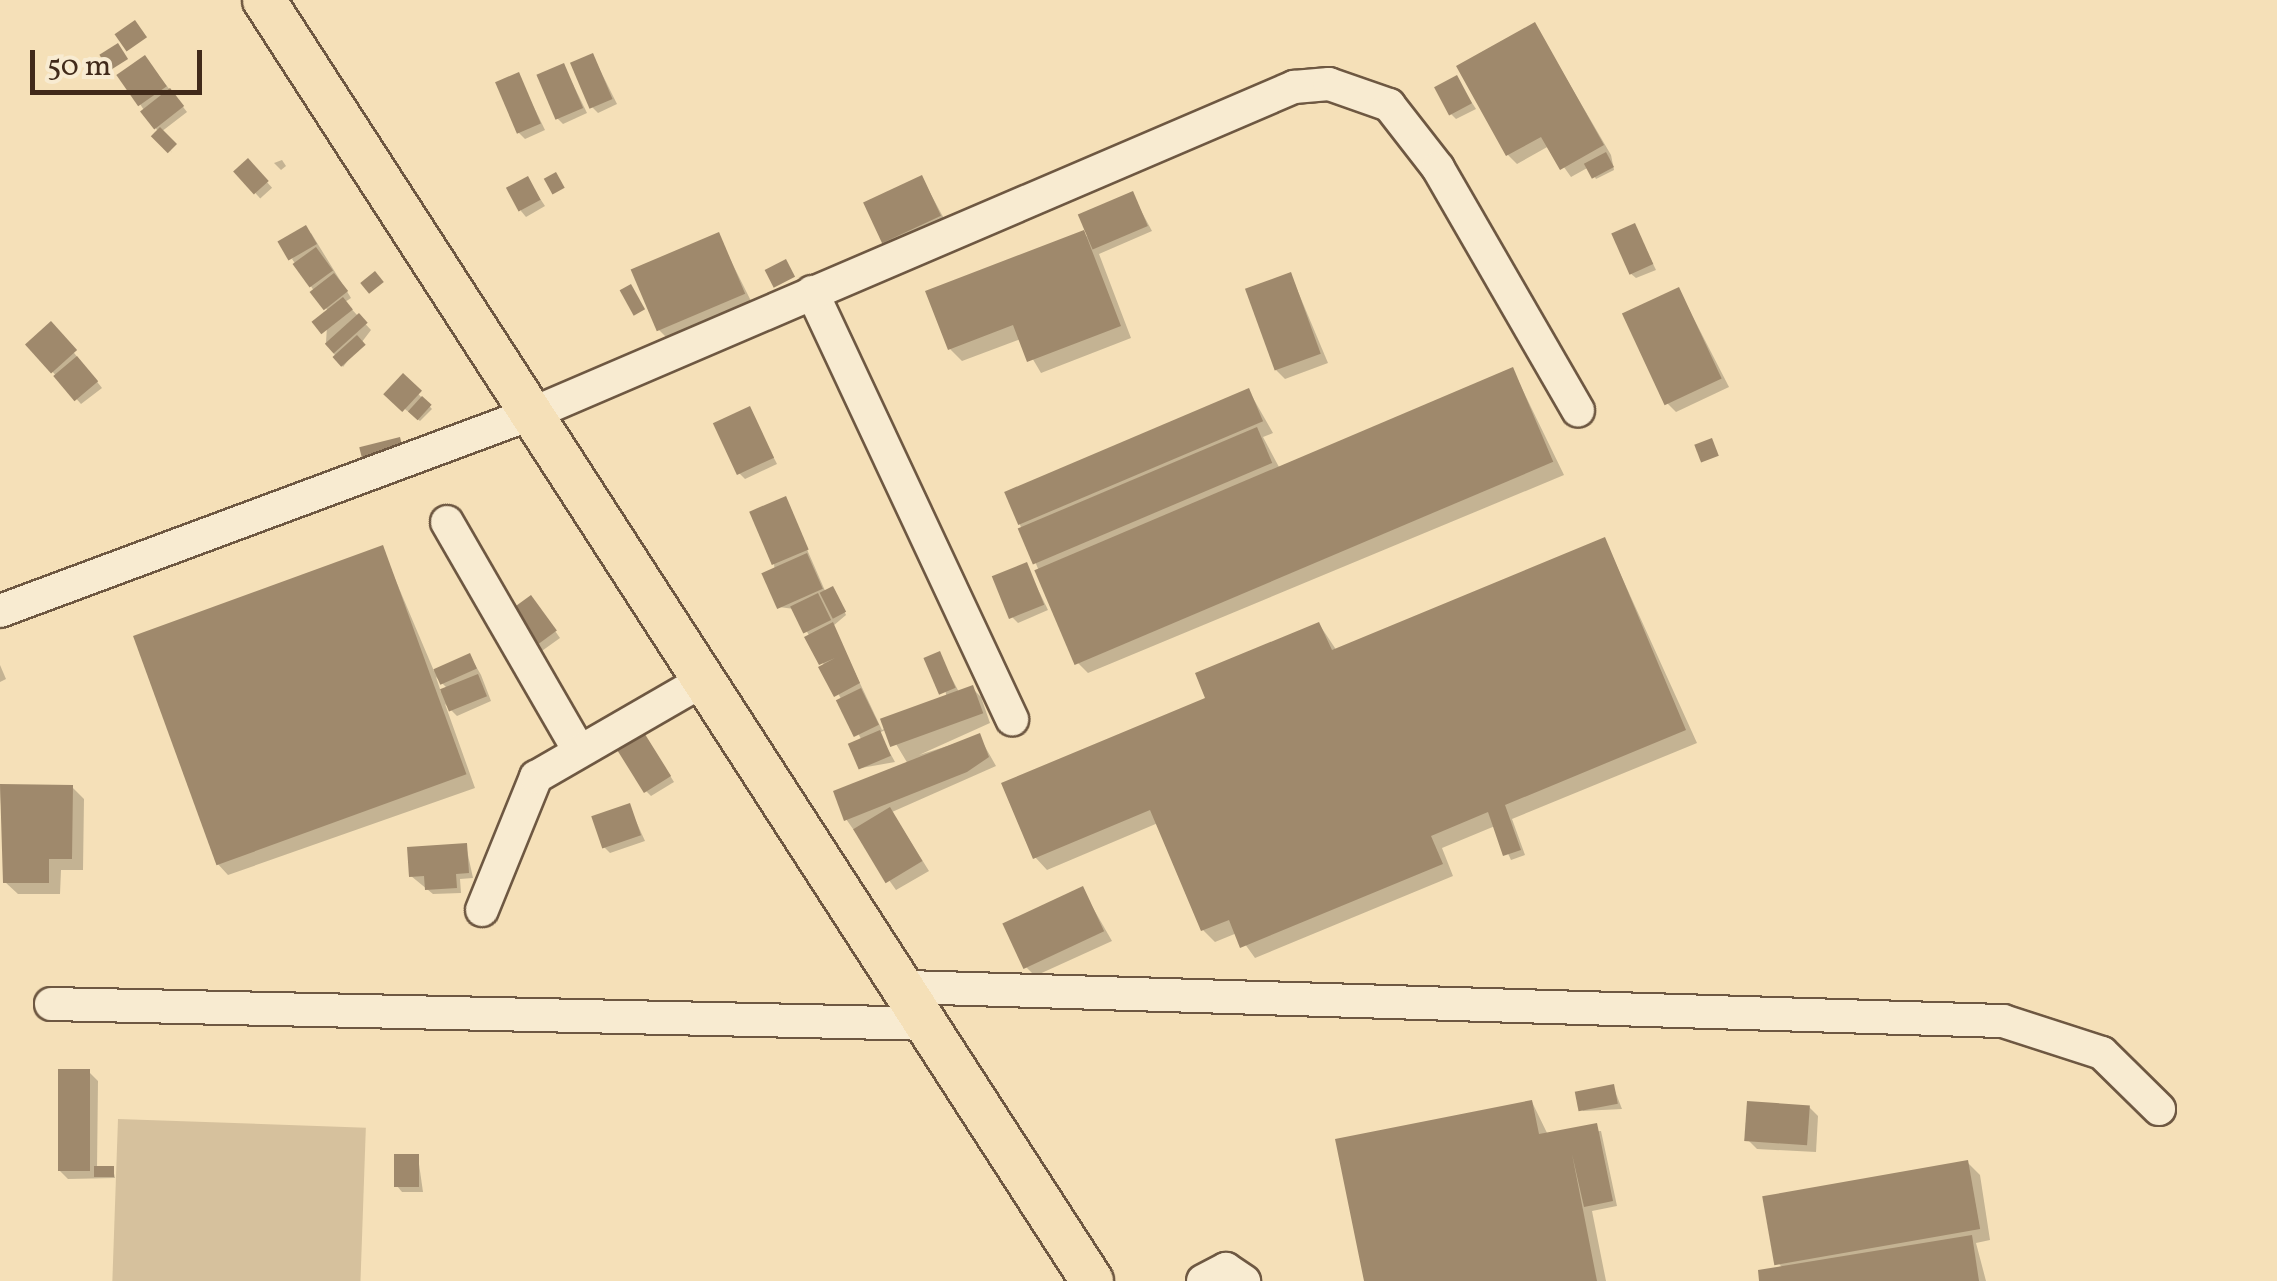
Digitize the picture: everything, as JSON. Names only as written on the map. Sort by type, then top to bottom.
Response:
[{"type":"main road","points":[[264,0],[536,412],[702,681],[907,987],[1092,1281]]},
{"type":"street","points":[[0,612],[536,412],[1294,87],[1328,84],[1389,106],[1438,168],[1578,410]]},
{"type":"street","points":[[812,292],[1012,720]]},
{"type":"street","points":[[447,522],[580,751]]},
{"type":"street","points":[[482,910],[525,794],[580,751],[702,681]]},
{"type":"street","points":[[907,987],[2003,1021],[2102,1053],[2160,1109]]},
{"type":"street","points":[[52,1004],[930,1024]]},
{"type":"street","points":[[1202,1281],[1226,1268],[1244,1281]]},
{"type":"shaded area","points":[[118,1119],[366,1128],[360,1281],[112,1281]]},
{"type":"building","points":[[135,20],[147,37],[127,52],[115,34]]},
{"type":"building","points":[[1535,22],[1604,145],[1560,170],[1541,137],[1506,156],[1456,66]]},
{"type":"building","points":[[118,43],[128,59],[109,71],[99,55]]},
{"type":"building","points":[[593,53],[613,99],[590,109],[570,63]]},
{"type":"building","points":[[145,55],[167,86],[138,106],[116,75]]},
{"type":"building","points":[[564,63],[583,108],[556,120],[536,75]]},
{"type":"building","points":[[519,72],[541,124],[517,134],[495,82]]},
{"type":"building","points":[[1457,75],[1472,103],[1449,115],[1434,87]]},
{"type":"building","points":[[170,88],[184,106],[154,130],[140,111]]},
{"type":"building","points":[[160,127],[177,144],[168,153],[151,136]]},
{"type":"building","points":[[1606,152],[1614,167],[1592,179],[1584,164]]},
{"type":"building","points":[[248,158],[269,181],[254,194],[233,171]]},
{"type":"building","points":[[556,172],[565,188],[552,195],[544,179]]},
{"type":"building","points":[[922,175],[941,216],[882,243],[863,202]]},
{"type":"building","points":[[528,176],[541,200],[519,212],[506,188]]},
{"type":"building","points":[[1133,191],[1148,226],[1093,249],[1078,214]]},
{"type":"building","points":[[1635,223],[1653,264],[1630,275],[1611,234]]},
{"type":"building","points":[[306,225],[317,244],[288,261],[277,241]]},
{"type":"building","points":[[1084,230],[1121,326],[1027,362],[1013,325],[948,350],[925,291]]},
{"type":"building","points":[[719,232],[745,294],[657,331],[631,270]]},
{"type":"building","points":[[316,247],[333,270],[310,288],[293,264]]},
{"type":"building","points":[[786,259],[795,277],[774,288],[765,270]]},
{"type":"building","points":[[375,271],[384,282],[369,294],[360,283]]},
{"type":"building","points":[[1291,272],[1321,354],[1275,371],[1245,289]]},
{"type":"building","points":[[334,273],[348,291],[324,310],[310,292]]},
{"type":"building","points":[[631,284],[645,309],[634,316],[620,290]]},
{"type":"building","points":[[1679,287],[1722,379],[1665,405],[1622,314]]},
{"type":"building","points":[[343,297],[353,310],[321,334],[311,322]]},
{"type":"building","points":[[359,313],[368,323],[334,353],[325,344]]},
{"type":"building","points":[[51,321],[77,350],[51,373],[25,344]]},
{"type":"building","points":[[357,335],[366,345],[341,367],[332,357]]},
{"type":"building","points":[[77,356],[98,381],[74,401],[53,376]]},
{"type":"building","points":[[1513,367],[1553,462],[1075,665],[1034,570]]},
{"type":"building","points":[[403,373],[422,391],[402,412],[383,394]]},
{"type":"building","points":[[1249,388],[1263,421],[1018,525],[1004,492]]},
{"type":"building","points":[[422,396],[432,405],[418,420],[408,412]]},
{"type":"building","points":[[750,406],[774,458],[737,475],[713,423]]},
{"type":"building","points":[[1257,427],[1272,463],[1033,564],[1018,529]]},
{"type":"building","points":[[400,437],[403,449],[362,459],[359,447]]},
{"type":"building","points":[[1712,438],[1719,456],[1701,463],[1694,445]]},
{"type":"building","points":[[786,496],[809,549],[772,565],[749,512]]},
{"type":"building","points":[[1605,537],[1686,730],[1505,805],[1521,850],[1503,856],[1488,812],[1431,836],[1443,864],[1240,948],[1229,920],[1201,931],[1150,810],[1033,859],[1001,783],[1205,698],[1195,673],[1319,622],[1332,650]]},
{"type":"building","points":[[383,545],[466,774],[216,865],[133,636]]},
{"type":"building","points":[[807,553],[823,589],[777,609],[761,573]]},
{"type":"building","points":[[1027,562],[1044,605],[1009,619],[992,576]]},
{"type":"building","points":[[833,586],[846,612],[833,619],[820,593]]},
{"type":"building","points":[[818,593],[831,620],[803,634],[790,607]]},
{"type":"building","points":[[531,595],[557,631],[533,648],[507,613]]},
{"type":"building","points":[[833,622],[860,683],[834,697],[818,667],[835,658],[819,665],[804,637]]},
{"type":"building","points":[[940,651],[956,688],[939,695],[923,658]]},
{"type":"building","points":[[470,653],[477,669],[440,685],[433,669]]},
{"type":"building","points":[[478,674],[487,696],[449,712],[440,689]]},
{"type":"building","points":[[973,685],[983,713],[890,747],[880,719]]},
{"type":"building","points":[[861,688],[879,725],[854,737],[836,700]]},
{"type":"building","points":[[880,730],[891,756],[859,769],[848,744]]},
{"type":"building","points":[[643,731],[671,776],[644,793],[616,748]]},
{"type":"building","points":[[980,733],[989,757],[967,772],[844,821],[833,791]]},
{"type":"building","points":[[0,784],[73,785],[72,859],[49,859],[49,883],[3,883]]},
{"type":"building","points":[[630,803],[641,835],[602,848],[591,816]]},
{"type":"building","points":[[890,807],[922,861],[886,883],[853,829]]},
{"type":"building","points":[[467,843],[469,873],[456,874],[457,888],[425,890],[424,876],[409,877],[407,847]]},
{"type":"building","points":[[1083,886],[1104,931],[1023,969],[1002,924]]},
{"type":"building","points":[[58,1069],[90,1069],[90,1171],[58,1171]]},
{"type":"building","points":[[1614,1084],[1618,1104],[1579,1111],[1575,1092]]},
{"type":"building","points":[[1532,1100],[1539,1134],[1597,1123],[1613,1201],[1584,1207],[1572,1154],[1597,1281],[1364,1281],[1335,1139]]},
{"type":"building","points":[[1747,1101],[1810,1105],[1807,1145],[1744,1141]]},
{"type":"building","points":[[394,1154],[419,1154],[419,1187],[394,1187]]},
{"type":"building","points":[[1968,1160],[1980,1229],[1774,1265],[1762,1196]]},
{"type":"building","points":[[94,1166],[114,1166],[114,1177],[94,1177]]},
{"type":"building","points":[[1972,1235],[1979,1281],[1759,1281],[1758,1270]]}]
